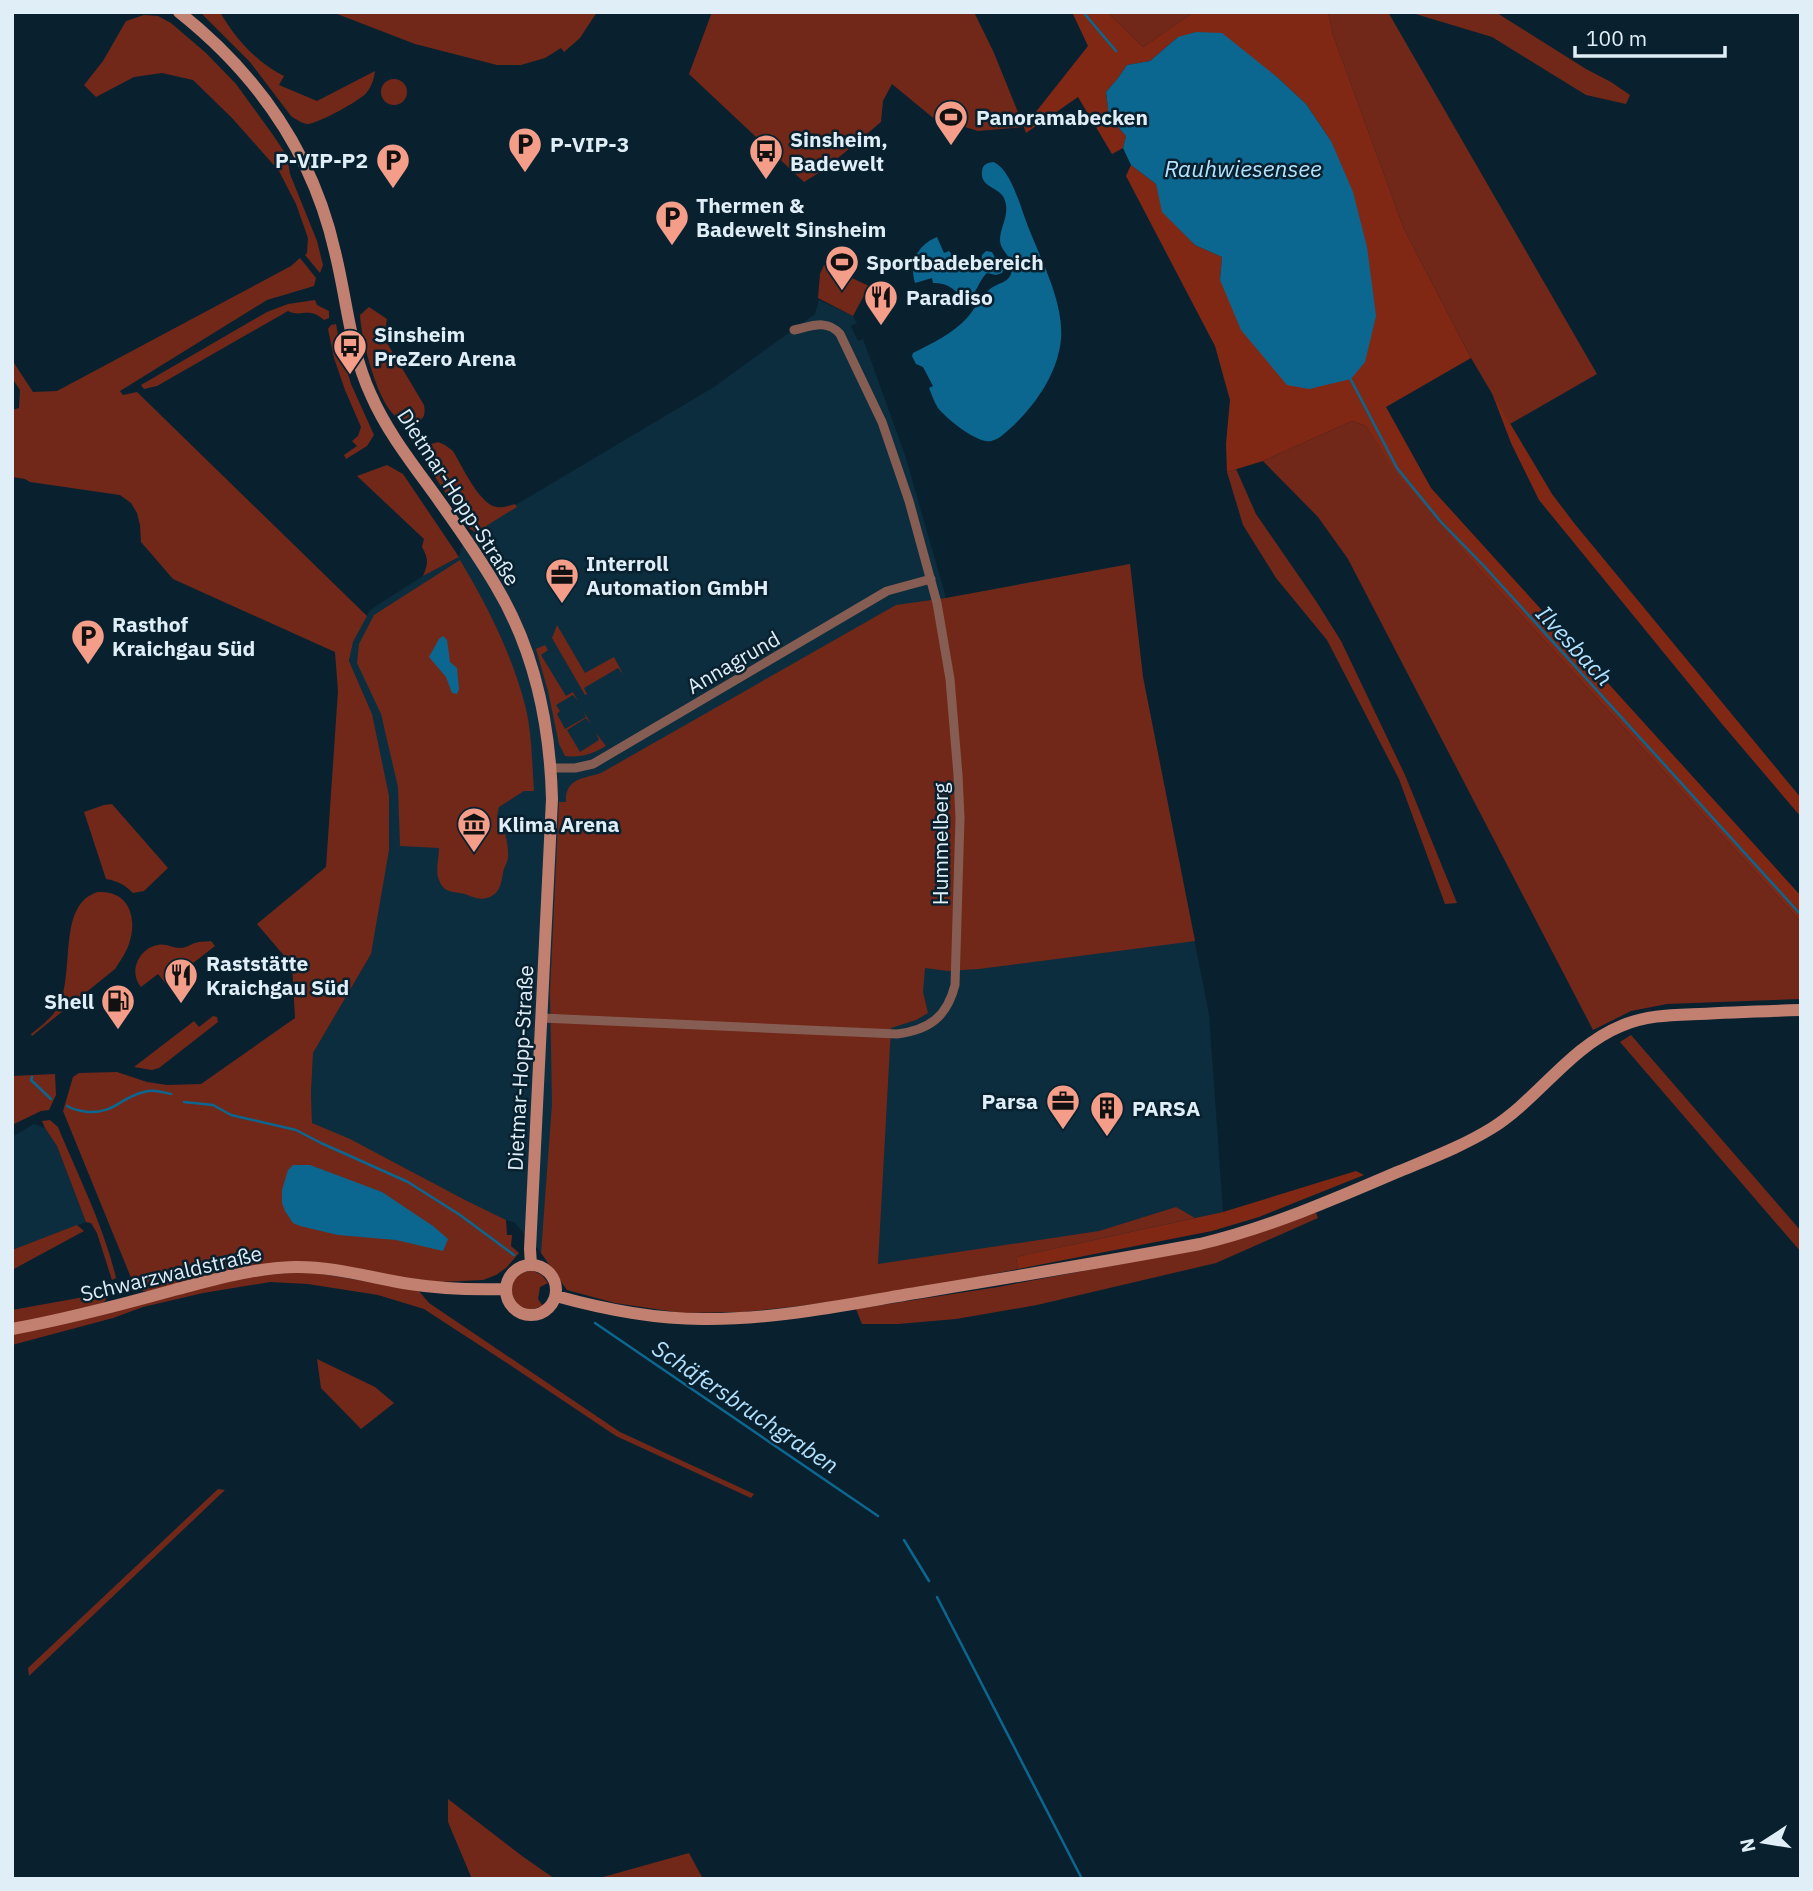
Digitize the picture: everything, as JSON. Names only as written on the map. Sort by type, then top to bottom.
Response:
[{"type":"main road","name":"Dietmar-Hopp-Straße","points":[[180,12],[208,35],[242,70],[270,104],[296,148],[315,187],[328,223],[352,340],[364,379],[382,417],[498,587],[527,652],[541,701],[548,735],[552,799],[531,1265]]},
{"type":"main road","points":[[556,1296],[634,1314],[676,1318],[783,1315],[1200,1244],[1226,1238],[1290,1215],[1479,1136],[1508,1116],[1590,1044],[1619,1026],[1662,1016],[1801,1010]]},
{"type":"main road","points":[[531,1265],[544,1269],[551,1275],[556,1296],[545,1311],[537,1315],[519,1312],[507,1298],[508,1280],[522,1267],[531,1265]]},
{"type":"main road","name":"Schwarzwaldstraße","points":[[12,1329],[83,1314],[214,1280],[295,1267],[331,1269],[454,1289],[506,1289]]},
{"type":"street","name":"Hummelberg","points":[[542,1018],[897,1034],[926,1026],[939,1017],[951,1000],[955,985],[960,818],[958,775],[950,679],[931,579],[909,501],[882,422],[840,334],[829,325],[819,324],[794,330]]},
{"type":"street","name":"Annagrund","points":[[551,768],[575,768],[593,764],[887,591],[931,579]]},
{"type":"shaded area","points":[[200,12],[220,12],[247,48],[284,76],[279,85],[317,101],[375,71],[369,90],[357,101],[319,121],[303,123],[291,116],[250,62]]},
{"type":"shaded area","points":[[332,12],[597,12],[580,38],[564,52],[561,48],[545,58],[521,65],[497,65],[415,44]]},
{"type":"shaded area","points":[[712,12],[974,12],[1024,127],[978,131],[932,117],[892,84],[883,101],[881,122],[825,169],[804,182],[689,74]]},
{"type":"shaded area","points":[[1072,12],[1107,12],[1143,47],[1194,12],[1328,12],[1333,35],[1404,229],[1471,358],[1386,407],[1431,488],[1801,896],[1801,922],[1478,568],[1395,471],[1366,426],[1352,421],[1263,461],[1227,472],[1226,444],[1230,400],[1215,346],[1126,176],[1131,165],[1156,184],[1163,212],[1195,245],[1222,257],[1220,280],[1331,141],[1306,104],[1277,77],[1178,37],[1150,61],[1127,65],[1106,92],[1109,117],[1126,136],[1123,148],[1112,154],[1078,97],[1026,133],[1024,127],[1088,46]]},
{"type":"shaded area","points":[[1107,12],[1194,12],[1143,47]]},
{"type":"shaded area","points":[[1328,12],[1388,12],[1597,374],[1510,424],[1471,358],[1404,229],[1333,35]]},
{"type":"shaded area","points":[[1409,12],[1497,13],[1630,95],[1626,104],[1586,95],[1492,37]]},
{"type":"shaded area","points":[[144,15],[158,16],[171,23],[206,53],[236,84],[273,135],[287,156],[290,174],[317,241],[323,265],[320,273],[305,255],[308,238],[296,204],[279,171],[232,118],[193,80],[162,73],[134,77],[96,97],[84,85],[103,61],[126,21]]},
{"type":"shaded area","points":[[394,79],[404,82],[407,92],[404,102],[394,105],[384,102],[381,92],[384,82]]},
{"type":"shaded area","points":[[300,258],[316,278],[314,286],[267,300],[120,391],[123,395],[137,392],[367,616],[353,642],[349,661],[372,714],[389,796],[389,850],[371,954],[313,1053],[312,1123],[350,1139],[506,1220],[507,1235],[512,1235],[511,1246],[519,1253],[506,1268],[483,1280],[440,1282],[275,1263],[227,1271],[143,1291],[134,1285],[63,1111],[73,1077],[79,1073],[117,1072],[147,1082],[167,1085],[201,1084],[295,1018],[292,965],[257,924],[326,867],[338,691],[335,652],[173,579],[141,542],[137,513],[131,503],[120,495],[12,477],[12,410],[19,408],[20,390],[12,378],[12,360],[33,392],[57,391],[291,266]]},
{"type":"shaded area","name":"Sportbadebereich","points":[[824,265],[869,286],[853,316],[818,298],[820,274]]},
{"type":"shaded area","points":[[315,300],[317,305],[329,311],[329,318],[324,320],[314,314],[288,311],[157,386],[144,389],[141,385],[267,312],[288,304]]},
{"type":"shaded area","points":[[819,300],[853,316],[857,323],[851,326],[858,341],[863,339],[905,455],[946,598],[1130,564],[1143,677],[1209,1015],[1223,1212],[975,1267],[611,1265],[541,1253],[514,1222],[504,1220],[312,1123],[313,1053],[371,954],[372,714],[349,661],[353,642],[370,610],[459,557],[461,548],[475,529],[714,387],[815,314]]},
{"type":"shaded area","points":[[369,307],[387,319],[387,343],[424,405],[423,417],[414,425],[411,420],[400,419],[392,413],[378,388],[361,325],[360,315]]},
{"type":"shaded area","points":[[336,324],[351,384],[374,435],[367,446],[346,459],[344,455],[357,446],[352,441],[358,436],[361,427],[334,358],[328,329]]},
{"type":"shaded area","points":[[1492,393],[1552,494],[1574,523],[1801,798],[1801,817],[1539,500],[1511,443]]},
{"type":"shaded area","points":[[1352,421],[1366,426],[1396,471],[1478,568],[1801,922],[1801,999],[1667,1004],[1631,1011],[1593,1030],[1348,559],[1318,517],[1263,461]]},
{"type":"shaded area","points":[[438,442],[453,451],[470,482],[487,502],[496,507],[515,504],[517,507],[486,526],[490,533],[478,533],[468,527],[431,471],[428,461],[431,450],[428,445]]},
{"type":"shaded area","points":[[387,465],[403,474],[459,557],[423,576],[427,562],[422,547],[424,539],[357,476]]},
{"type":"shaded area","points":[[1236,469],[1256,514],[1341,641],[1405,775],[1457,903],[1445,904],[1399,779],[1327,640],[1276,578],[1243,525],[1227,472]]},
{"type":"shaded area","points":[[460,560],[507,651],[521,689],[532,750],[534,791],[524,791],[499,807],[497,816],[505,835],[508,859],[497,891],[483,899],[443,887],[437,873],[439,848],[400,846],[398,787],[381,714],[357,663],[359,644],[374,615]]},
{"type":"shaded area","points":[[1130,564],[1143,677],[1195,941],[979,969],[948,971],[925,968],[923,992],[928,1013],[891,1028],[878,1264],[1099,1231],[1176,1207],[1195,1218],[1016,1257],[1018,1269],[923,1288],[808,1305],[744,1312],[682,1313],[615,1303],[567,1290],[541,1253],[552,1104],[550,992],[559,802],[566,802],[566,794],[572,784],[601,773],[896,605]]},
{"type":"shaded area","points":[[557,625],[585,673],[614,657],[623,674],[618,668],[584,688],[587,694],[585,695],[552,638]]},
{"type":"shaded area","points":[[545,645],[548,650],[541,655],[566,696],[573,692],[578,701],[573,695],[556,705],[560,711],[557,714],[565,729],[586,717],[583,710],[591,724],[586,718],[567,730],[580,752],[599,740],[596,733],[606,746],[586,755],[565,756],[559,744],[536,649]]},
{"type":"shaded area","points":[[112,804],[168,868],[144,891],[133,893],[121,884],[106,879],[84,812]]},
{"type":"shaded area","points":[[98,892],[117,896],[128,908],[132,934],[128,947],[115,969],[32,1036],[31,1034],[56,1011],[63,993],[69,942],[77,910],[85,899]]},
{"type":"shaded area","points":[[211,941],[215,946],[166,984],[158,974],[141,987],[137,981],[138,961],[151,947],[161,945],[182,948],[197,942]]},
{"type":"shaded area","points":[[213,1016],[217,1017],[218,1022],[159,1068],[152,1070],[134,1067],[194,1021],[199,1027]]},
{"type":"shaded area","points":[[1631,1035],[1801,1231],[1801,1252],[1620,1042]]},
{"type":"shaded area","points":[[55,1074],[56,1095],[49,1110],[12,1125],[12,1076]]},
{"type":"shaded area","points":[[50,1120],[58,1127],[98,1221],[116,1278],[112,1280],[97,1233],[91,1223],[86,1222],[57,1146],[42,1121]]},
{"type":"shaded area","points":[[34,1124],[45,1128],[57,1146],[86,1222],[12,1250],[12,1137]]},
{"type":"shaded area","points":[[1356,1171],[1364,1175],[1259,1217],[1212,1231],[1018,1269],[1016,1257],[1223,1212]]},
{"type":"shaded area","points":[[1315,1210],[1318,1218],[1216,1263],[1037,1305],[956,1319],[898,1324],[862,1324],[856,1309],[998,1287],[1211,1247]]},
{"type":"shaded area","points":[[77,1225],[84,1231],[12,1270],[12,1250]]},
{"type":"shaded area","points":[[533,1271],[542,1275],[548,1283],[540,1287],[538,1299],[543,1306],[529,1310],[516,1304],[511,1291],[518,1276]]},
{"type":"shaded area","points":[[310,1272],[418,1290],[429,1303],[620,1432],[754,1494],[751,1498],[616,1436],[424,1309],[378,1295],[308,1284],[270,1282],[203,1293],[143,1307],[113,1318],[12,1345],[12,1334],[255,1275]]},
{"type":"shaded area","points":[[112,1292],[104,1302],[95,1306],[12,1324],[12,1310]]},
{"type":"shaded area","points":[[317,1359],[375,1387],[394,1403],[361,1429],[321,1388]]},
{"type":"shaded area","points":[[218,1489],[225,1490],[29,1676],[28,1668]]},
{"type":"shaded area","points":[[448,1799],[555,1879],[472,1879],[448,1822]]},
{"type":"shaded area","points":[[689,1853],[703,1879],[596,1879]]},
{"type":"water","name":"Rauhwiesensee","points":[[1196,32],[1222,33],[1277,77],[1306,104],[1331,141],[1353,192],[1367,247],[1376,316],[1365,362],[1351,379],[1309,389],[1287,385],[1241,330],[1220,280],[1222,257],[1195,245],[1162,212],[1156,184],[1131,165],[1123,148],[1126,136],[1109,117],[1106,92],[1127,65],[1150,61],[1178,37]]},
{"type":"water","points":[[993,162],[1004,172],[1014,188],[1050,279],[1059,309],[1061,339],[1056,363],[1038,397],[1000,437],[985,441],[970,435],[938,408],[929,388],[933,386],[923,367],[916,364],[912,356],[955,329],[987,292],[1007,280],[1011,274],[1011,261],[1000,240],[1006,204],[1001,194],[982,177],[984,165]]},
{"type":"water","points":[[937,237],[944,253],[949,251],[957,261],[970,269],[978,261],[985,269],[987,267],[981,262],[982,255],[986,251],[992,252],[1002,263],[1002,273],[987,273],[973,295],[965,302],[952,288],[933,283],[932,278],[915,283],[913,268],[916,255],[924,245]]},
{"type":"water","points":[[443,636],[447,640],[450,662],[457,668],[457,694],[452,693],[446,677],[429,657]]},
{"type":"water","points":[[293,1165],[310,1165],[382,1192],[448,1239],[443,1251],[396,1240],[338,1235],[293,1223],[282,1203],[282,1190],[288,1170]]},
{"type":"waterway","name":"Ilvesbach","points":[[1083,12],[1116,51]]},
{"type":"waterway","name":"Ilvesbach","points":[[1350,378],[1397,468],[1441,522],[1801,915]]},
{"type":"waterway","name":"Schäfersbruchgraben","points":[[32,1077],[31,1080],[51,1099]]},
{"type":"waterway","name":"Schäfersbruchgraben","points":[[67,1106],[80,1111],[97,1112],[147,1091],[171,1094]]},
{"type":"waterway","name":"Schäfersbruchgraben","points":[[184,1102],[213,1105],[231,1115],[296,1130],[408,1182],[460,1215],[514,1255]]},
{"type":"waterway","name":"Schäfersbruchgraben","points":[[595,1323],[878,1516]]},
{"type":"waterway","name":"Schäfersbruchgraben","points":[[904,1540],[929,1581]]},
{"type":"waterway","name":"Schäfersbruchgraben","points":[[937,1597],[1082,1879]]},
{"type":"place","name":"Panoramabecken","points":[[951,147]]},
{"type":"place","name":"P-VIP-3","points":[[525,174]]},
{"type":"place","name":"Sinsheim, Badewelt","points":[[766,181]]},
{"type":"place","name":"P-VIP-P2","points":[[393,190]]},
{"type":"place","name":"Thermen & Badewelt Sinsheim","points":[[672,247]]},
{"type":"place","name":"Sportbadebereich","points":[[842,292]]},
{"type":"place","name":"Paradiso","points":[[881,327]]},
{"type":"place","name":"Sinsheim PreZero Arena","points":[[350,376]]},
{"type":"place","name":"Interroll Automation GmbH","points":[[562,605]]},
{"type":"place","name":"Rasthof Kraichgau Süd","points":[[88,666]]},
{"type":"place","name":"Klima Arena","points":[[474,854]]},
{"type":"place","name":"Raststätte Kraichgau Süd","points":[[181,1005]]},
{"type":"place","name":"Shell","points":[[118,1031]]},
{"type":"place","name":"Parsa","points":[[1063,1131]]},
{"type":"place","name":"PARSA","points":[[1107,1138]]}]
